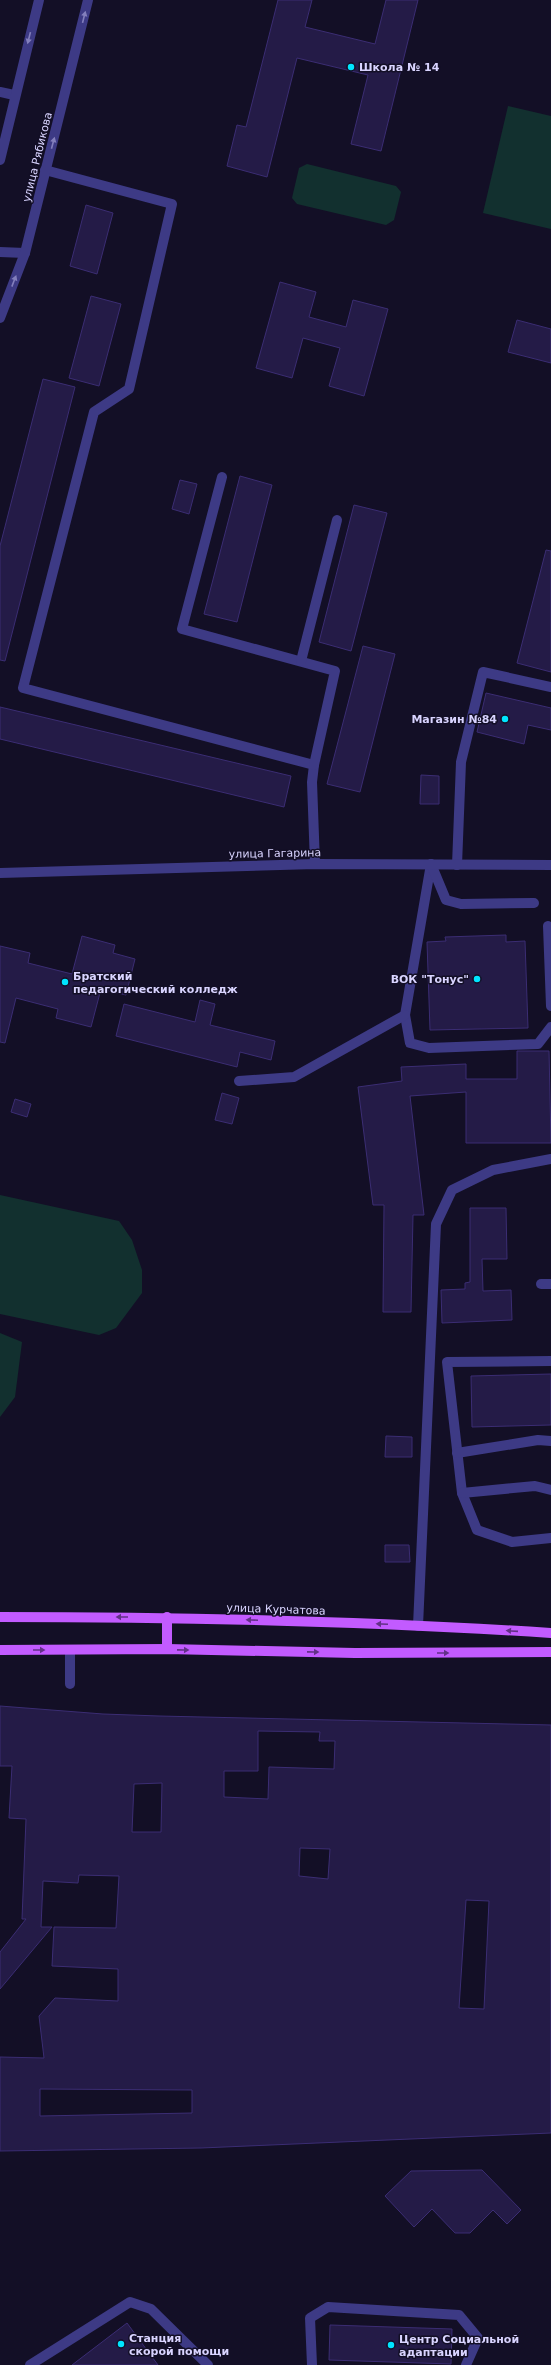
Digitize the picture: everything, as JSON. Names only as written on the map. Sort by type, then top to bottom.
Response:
[{"type":"main road","name":"улица Курчатова","points":[[0,1617],[167,1617],[418,1626],[551,1634]]},
{"type":"main road","points":[[167,1617],[167,1649]]},
{"type":"main road","points":[[0,1650],[167,1649],[355,1653],[551,1652]]},
{"type":"street","points":[[0,160],[14,95],[39,0]]},
{"type":"street","name":"улица Рябикова","points":[[0,318],[25,253],[88,0]]},
{"type":"street","points":[[0,92],[14,95]]},
{"type":"street","points":[[45,170],[172,204],[129,389],[94,412],[23,688],[314,765]]},
{"type":"street","points":[[0,252],[25,253]]},
{"type":"street","points":[[222,477],[182,629],[336,671],[314,765],[312,782],[315,864]]},
{"type":"street","points":[[301,661],[337,520]]},
{"type":"street","points":[[457,865],[461,762],[483,672],[551,687]]},
{"type":"street","name":"улица Гагарина","points":[[0,873],[315,864],[551,865]]},
{"type":"street","points":[[431,864],[446,900],[461,904],[534,903]]},
{"type":"street","points":[[431,864],[405,1015],[410,1043],[429,1048],[538,1044],[551,1027]]},
{"type":"street","points":[[548,926],[551,1006]]},
{"type":"street","points":[[240,1081],[294,1077],[405,1015]]},
{"type":"street","points":[[418,1626],[436,1224],[452,1190],[493,1170],[551,1159]]},
{"type":"street","points":[[551,1361],[447,1362],[462,1493],[477,1530],[512,1542],[551,1538]]},
{"type":"street","points":[[457,1453],[538,1440],[551,1441]]},
{"type":"street","points":[[462,1493],[535,1486],[551,1490]]},
{"type":"street","points":[[70,1650],[70,1684]]},
{"type":"street","points":[[30,2365],[130,2302],[151,2309],[208,2365]]},
{"type":"street","points":[[312,2365],[310,2318],[328,2307],[459,2315],[478,2338],[466,2365]]},
{"type":"green space","points":[[508,106],[551,116],[551,229],[483,213]]},
{"type":"green space","points":[[307,164],[396,186],[401,192],[394,220],[386,225],[297,204],[292,198],[299,168]]},
{"type":"green space","points":[[0,1195],[119,1221],[132,1240],[142,1270],[142,1293],[116,1328],[99,1335],[0,1314]]},
{"type":"green space","points":[[0,1333],[22,1342],[15,1397],[0,1417]]},
{"type":"building","points":[[278,0],[312,0],[305,27],[375,44],[386,0],[418,0],[381,151],[351,144],[368,75],[297,58],[267,177],[227,166],[237,125],[246,127]]},
{"type":"building","points":[[86,205],[113,213],[97,274],[70,266]]},
{"type":"building","points":[[280,282],[316,292],[309,317],[346,327],[353,300],[388,309],[364,396],[329,386],[340,348],[303,338],[292,378],[256,368]]},
{"type":"building","points":[[91,296],[121,304],[99,386],[69,378]]},
{"type":"building","points":[[517,320],[551,329],[551,363],[508,352]]},
{"type":"building","points":[[43,379],[75,387],[5,661],[0,660],[0,546]]},
{"type":"building","points":[[240,476],[272,485],[237,622],[204,614]]},
{"type":"building","points":[[180,480],[197,484],[189,514],[172,509]]},
{"type":"building","points":[[354,505],[387,513],[351,651],[319,642]]},
{"type":"building","points":[[546,550],[551,551],[551,672],[517,663]]},
{"type":"building","points":[[363,646],[395,654],[360,792],[327,784]]},
{"type":"building","name":"Магазин №84","points":[[486,693],[551,708],[551,730],[528,725],[524,744],[477,732]]},
{"type":"building","points":[[0,707],[291,776],[284,807],[0,739]]},
{"type":"building","points":[[421,775],[439,776],[439,804],[420,804]]},
{"type":"building","name":"ВОК \"Тонус\"","points":[[506,935],[506,942],[525,941],[528,1028],[430,1030],[427,942],[446,941],[445,937]]},
{"type":"building","name":"Братский педагогический колледж","points":[[82,936],[115,945],[113,953],[135,959],[126,995],[101,989],[91,1027],[56,1018],[58,1009],[16,998],[5,1043],[0,1042],[0,946],[30,953],[28,963],[72,974]]},
{"type":"building","points":[[200,1000],[215,1004],[210,1025],[275,1041],[271,1060],[240,1052],[237,1067],[116,1036],[124,1004],[195,1022]]},
{"type":"building","points":[[517,1051],[549,1051],[551,1143],[466,1143],[466,1092],[410,1096],[424,1215],[413,1215],[411,1312],[383,1312],[384,1205],[373,1205],[358,1087],[402,1081],[401,1067],[466,1064],[466,1079],[517,1079]]},
{"type":"building","points":[[222,1093],[239,1098],[232,1124],[215,1120]]},
{"type":"building","points":[[15,1099],[31,1104],[27,1117],[11,1112]]},
{"type":"building","points":[[470,1208],[506,1208],[507,1259],[482,1259],[483,1291],[511,1290],[512,1320],[442,1323],[441,1290],[465,1289],[465,1283],[470,1282]]},
{"type":"building","points":[[551,1374],[551,1425],[472,1427],[471,1376]]},
{"type":"building","points":[[386,1436],[412,1437],[412,1457],[385,1457]]},
{"type":"building","points":[[385,1545],[409,1545],[410,1562],[385,1562]]},
{"type":"building","points":[[0,1706],[103,1714],[159,1716],[551,1725],[551,2133],[201,2148],[0,2151],[0,2057],[44,2058],[39,2016],[55,1998],[118,2001],[118,1969],[52,1966],[54,1927],[116,1928],[119,1876],[79,1875],[78,1883],[43,1881],[41,1927],[52,1927],[0,1989],[0,1952],[26,1919],[22,1919],[26,1819],[9,1818],[12,1766],[0,1766]],"holes":[[[258,1731],[320,1732],[319,1741],[335,1741],[334,1769],[269,1767],[268,1799],[224,1797],[224,1771],[258,1771]],[[162,1783],[161,1832],[132,1832],[134,1784]],[[300,1848],[330,1849],[328,1879],[299,1876]],[[466,1900],[489,1901],[484,2009],[459,2008]],[[40,2089],[192,2090],[192,2113],[40,2116]]]},
{"type":"building","points":[[482,2170],[521,2210],[507,2224],[493,2210],[470,2233],[455,2233],[432,2209],[414,2227],[385,2196],[411,2171]]},
{"type":"building","name":"Станция скорой помощи","points":[[127,2323],[158,2365],[72,2365]]},
{"type":"building","name":"Центр Социальной адаптации","points":[[330,2325],[452,2329],[451,2364],[329,2360]]},
{"type":"place","name":"Школа № 14","points":[[351,67]]},
{"type":"place","name":"Магазин №84","points":[[505,719]]},
{"type":"place","name":"ВОК \"Тонус\"","points":[[477,979]]},
{"type":"place","name":"Братский педагогический колледж","points":[[65,982]]},
{"type":"place","name":"Станция скорой помощи","points":[[121,2344]]},
{"type":"place","name":"Центр Социальной адаптации","points":[[391,2345]]}]
